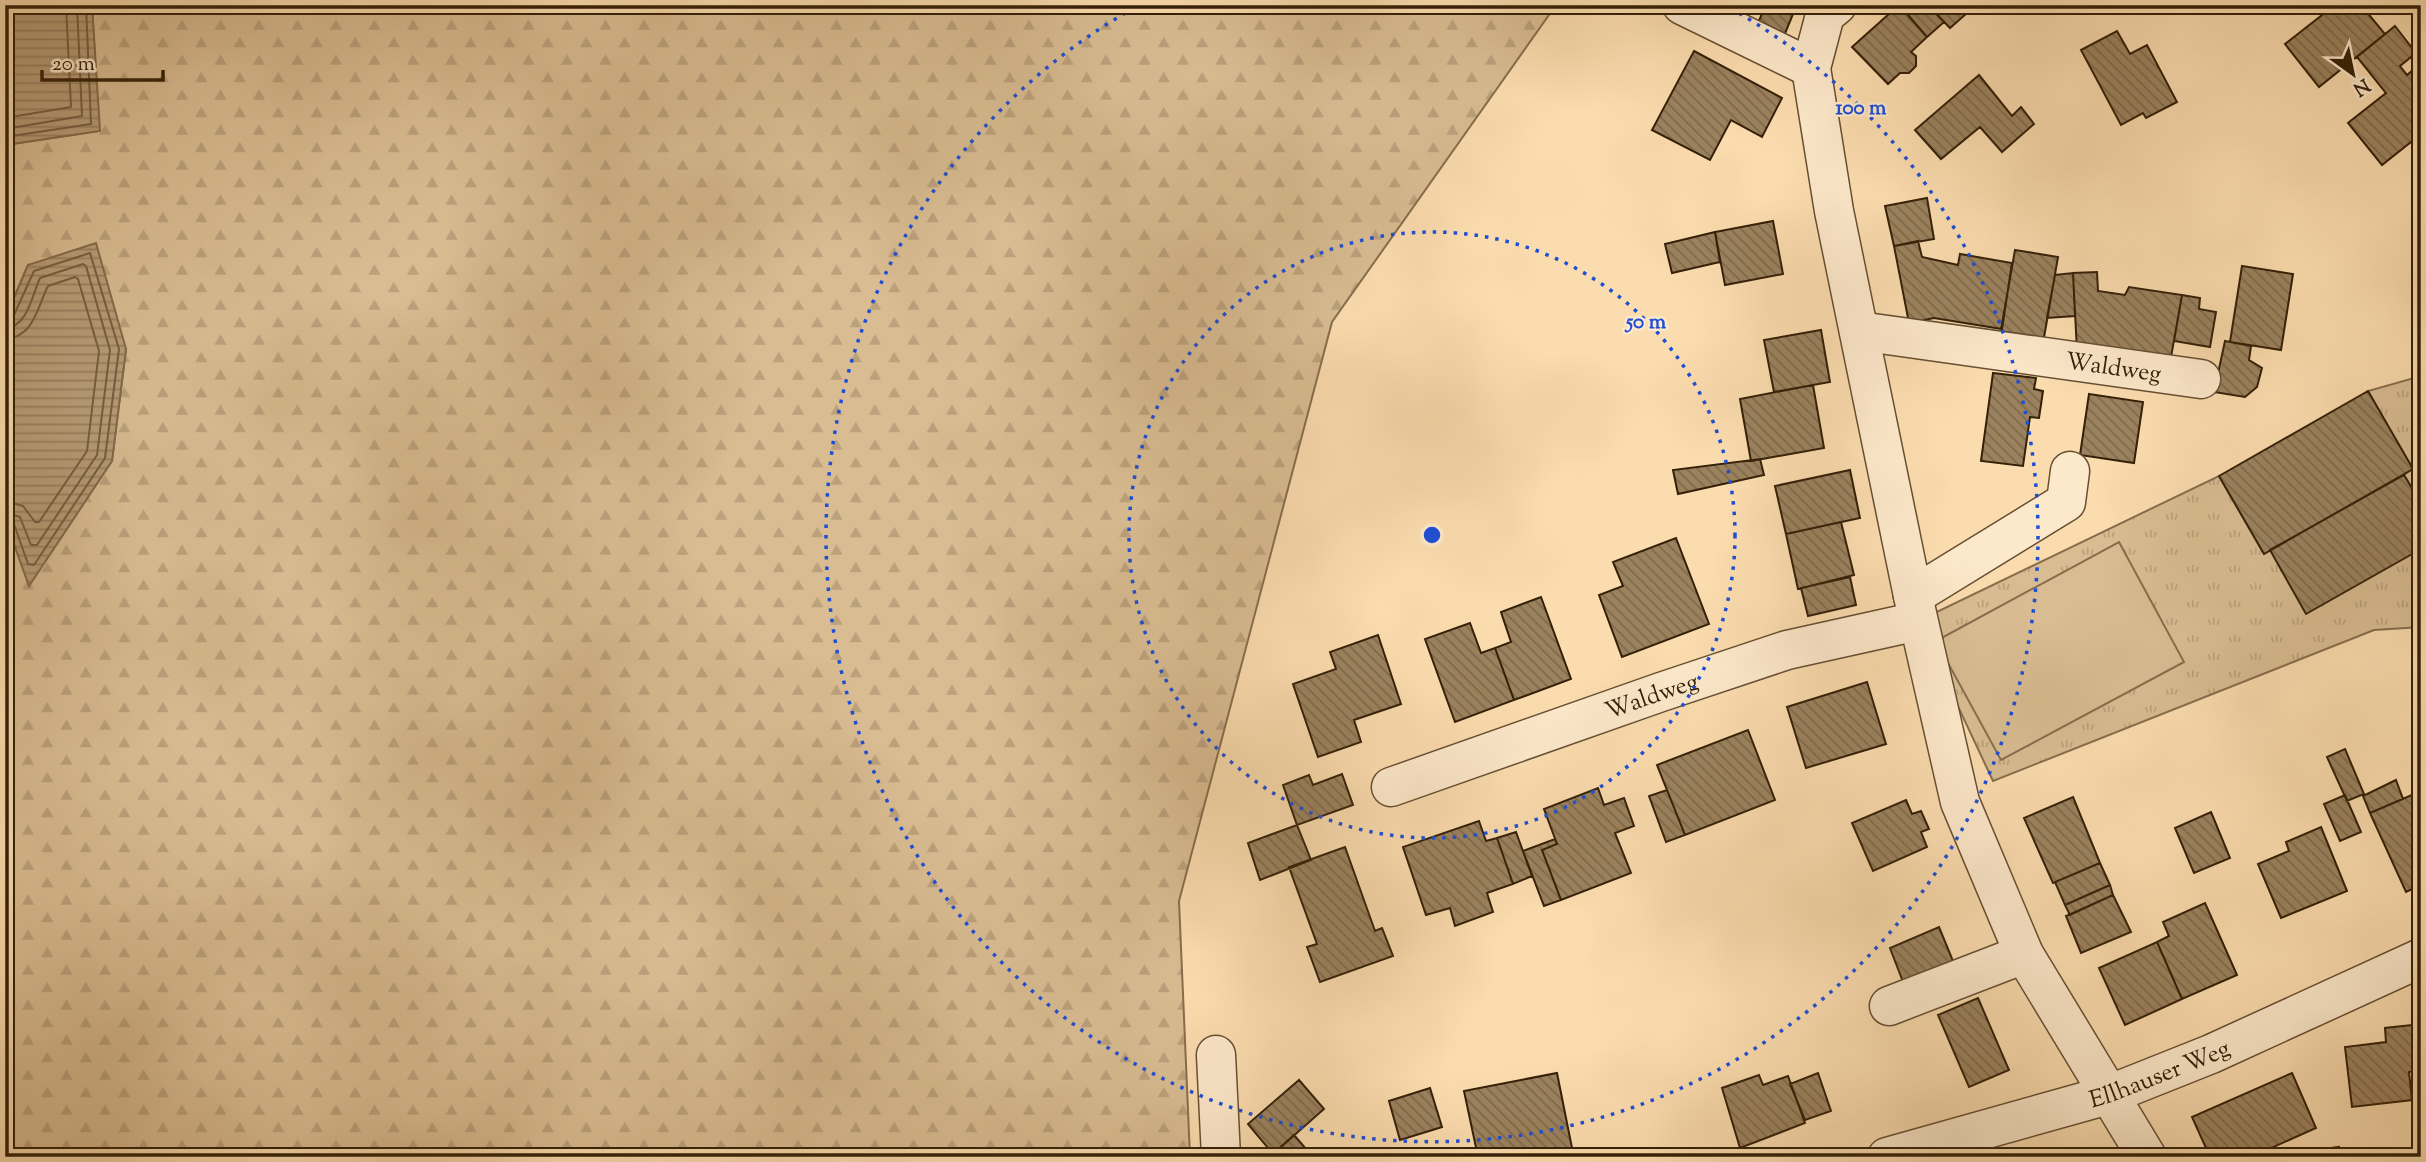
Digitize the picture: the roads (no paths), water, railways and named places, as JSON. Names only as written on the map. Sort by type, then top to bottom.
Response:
[{"type":"street","points":[[1682,5],[1811,68]]},
{"type":"street","points":[[1837,5],[1825,15],[1811,68],[1834,211],[1858,331],[1960,803],[2024,954],[2147,1157]]},
{"type":"street","name":"Waldweg","points":[[1858,331],[2201,379]]},
{"type":"street","name":"Waldweg","points":[[1391,787],[1661,692],[1916,608],[2066,502],[2070,471]]},
{"type":"street","points":[[1889,1006],[2024,954]]},
{"type":"street","name":"Ellhauser Weg","points":[[1887,1157],[2108,1095],[2211,1054],[2421,958]]},
{"type":"street","points":[[1216,1055],[1221,1157]]},
{"type":"water","points":[[5,5],[92,5],[100,131],[5,145]]},
{"type":"water","points":[[96,243],[126,349],[112,461],[29,586],[5,519],[5,319],[28,265]]}]
